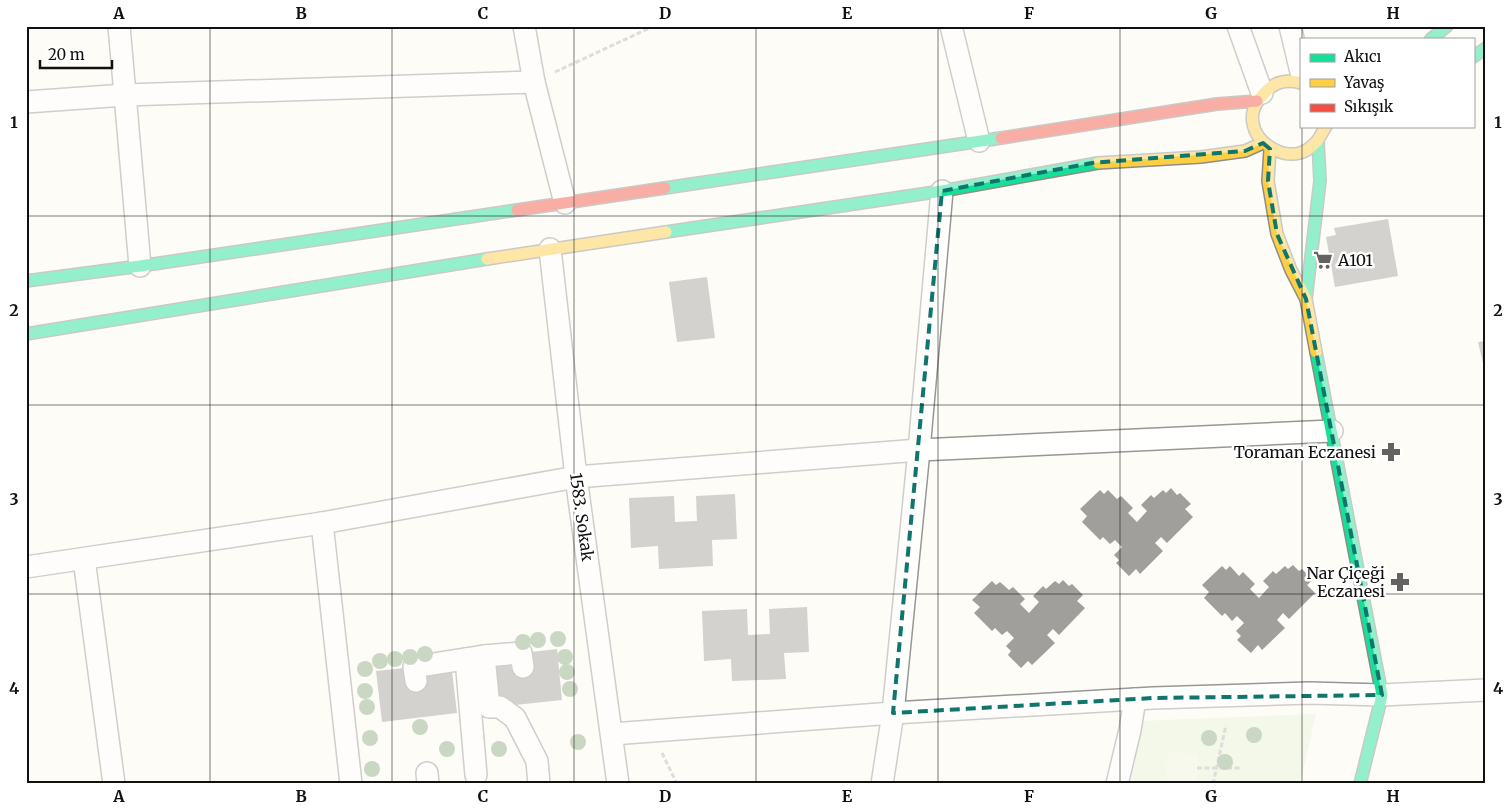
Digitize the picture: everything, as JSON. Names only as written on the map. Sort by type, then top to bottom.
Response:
[{"type":"street","points":[[119,26],[140,266]]},
{"type":"street","points":[[524,26],[534,82],[565,203]]},
{"type":"street","points":[[951,26],[979,141]]},
{"type":"street","points":[[1238,26],[1263,94]]},
{"type":"street","points":[[26,281],[565,203],[1218,104],[1263,94],[1281,82],[1299,79],[1290,26]]},
{"type":"street","points":[[1432,38],[1447,26]]},
{"type":"street","points":[[26,102],[125,95],[534,82]]},
{"type":"street","points":[[1263,94],[1254,109],[1254,127],[1266,146],[1268,181],[1277,234],[1291,270],[1306,299],[1382,694],[1360,784]]},
{"type":"street","points":[[26,334],[550,249],[942,191],[1092,164],[1201,157],[1266,146],[1287,155],[1300,153],[1320,137],[1336,128]]},
{"type":"street","points":[[1306,299],[1320,181],[1320,137]]},
{"type":"street","points":[[882,784],[894,713],[942,191]]},
{"type":"street","name":"1583. Sokak","points":[[550,249],[576,477],[618,784]]},
{"type":"street","points":[[26,567],[322,523],[576,477],[919,450],[1332,431]]},
{"type":"street","points":[[322,523],[351,784]]},
{"type":"street","points":[[84,559],[114,784]]},
{"type":"street","points":[[416,681],[414,666],[475,658],[521,653],[523,667]]},
{"type":"street","points":[[475,658],[476,775]]},
{"type":"street","points":[[475,658],[490,707],[500,707],[516,718],[537,761],[539,784]]},
{"type":"street","points":[[612,734],[894,713],[1135,699],[1309,692],[1382,694],[1486,690]]},
{"type":"street","points":[[1117,784],[1130,730],[1135,699]]},
{"type":"path","points":[[534,82],[654,26]]},
{"type":"path","points":[[1213,784],[1226,725]]},
{"type":"path","points":[[651,731],[677,784]]},
{"type":"path","points":[[1197,768],[1242,768]]},
{"type":"highlighted area","points":[[1263,143],[1270,149],[1268,181],[1277,234],[1306,299],[1382,695],[1153,698],[893,713],[942,191],[1092,163],[1245,151]]},
{"type":"green space","points":[[1316,714],[1300,784],[1128,784],[1140,721]]},
{"type":"green space","points":[[1168,752],[1198,754],[1196,781],[1166,779]]},
{"type":"building","points":[[1388,219],[1398,276],[1335,287],[1326,237],[1336,235],[1334,228]]},
{"type":"building","points":[[707,277],[715,338],[677,342],[669,282]]},
{"type":"building","points":[[1486,341],[1486,372],[1485,372],[1478,342]]},
{"type":"building","points":[[1171,488],[1177,495],[1180,493],[1191,504],[1185,509],[1193,517],[1167,543],[1161,537],[1155,543],[1163,551],[1140,574],[1136,569],[1129,576],[1116,563],[1119,560],[1114,555],[1122,547],[1115,540],[1110,544],[1103,537],[1100,540],[1082,522],[1087,516],[1080,509],[1100,490],[1104,494],[1108,490],[1117,499],[1121,496],[1133,508],[1128,513],[1137,522],[1147,511],[1141,505],[1151,495],[1154,498],[1163,490],[1166,493]]},
{"type":"building","points":[[735,494],[737,539],[712,540],[713,566],[659,569],[658,546],[631,548],[629,498],[674,496],[675,522],[697,521],[696,496]]},
{"type":"building","points":[[1293,565],[1299,571],[1302,569],[1313,580],[1307,585],[1315,593],[1289,619],[1283,613],[1277,620],[1285,628],[1262,650],[1258,645],[1251,653],[1237,640],[1241,636],[1236,631],[1244,623],[1237,616],[1232,621],[1225,613],[1222,616],[1204,598],[1209,592],[1202,585],[1222,566],[1226,570],[1230,566],[1239,576],[1243,572],[1255,584],[1250,589],[1259,598],[1269,587],[1263,581],[1273,571],[1276,574],[1285,566],[1288,569]]},
{"type":"building","points":[[1063,580],[1069,586],[1072,584],[1083,595],[1077,601],[1085,608],[1059,635],[1053,629],[1047,635],[1055,643],[1032,665],[1028,661],[1021,668],[1008,655],[1011,651],[1006,646],[1014,638],[1007,631],[1002,635],[995,628],[992,631],[974,613],[980,607],[972,600],[992,581],[996,585],[1000,582],[1009,590],[1013,587],[1025,599],[1020,604],[1029,613],[1039,602],[1033,596],[1043,586],[1046,589],[1055,581],[1059,584]]},
{"type":"building","points":[[807,607],[809,652],[784,653],[786,679],[732,681],[731,659],[704,661],[702,611],[747,609],[748,635],[770,634],[769,609]]},
{"type":"building","points":[[557,649],[562,700],[487,708],[482,657],[509,655],[511,669],[532,667],[531,652]]},
{"type":"building","points":[[451,663],[457,713],[382,722],[376,671],[404,668],[405,682],[427,680],[425,666]]},
{"type":"traffic: fast","points":[[1432,38],[1447,26]]},
{"type":"traffic: fast","points":[[1474,56],[1486,48]]},
{"type":"traffic: fast","points":[[665,188],[1001,138]]},
{"type":"traffic: fast","points":[[1306,299],[1320,181],[1318,141]]},
{"type":"traffic: fast","points":[[666,232],[942,191],[1098,163]]},
{"type":"traffic: fast","points":[[26,281],[517,210]]},
{"type":"traffic: fast","points":[[26,334],[487,259]]},
{"type":"traffic: fast","points":[[1316,352],[1382,695],[1360,784]]},
{"type":"traffic: slow","points":[[1300,83],[1282,82],[1267,90],[1253,111],[1252,120],[1255,130],[1264,143],[1270,147],[1293,154],[1307,150],[1312,146],[1319,139],[1325,128]]},
{"type":"traffic: slow","points":[[1098,163],[1201,157],[1245,151],[1263,143]]},
{"type":"traffic: slow","points":[[1270,149],[1268,181],[1277,234],[1291,270],[1306,299],[1316,352]]},
{"type":"traffic: slow","points":[[487,259],[666,232]]},
{"type":"traffic: jam","points":[[1001,138],[1217,104],[1257,101]]},
{"type":"traffic: jam","points":[[517,210],[665,188]]},
{"type":"place","name":"A101","points":[[1323,260]]},
{"type":"place","name":"Toraman Eczanesi","points":[[1391,452]]},
{"type":"place","name":"Nar Çiçeği Eczanesi","points":[[1400,582]]}]
